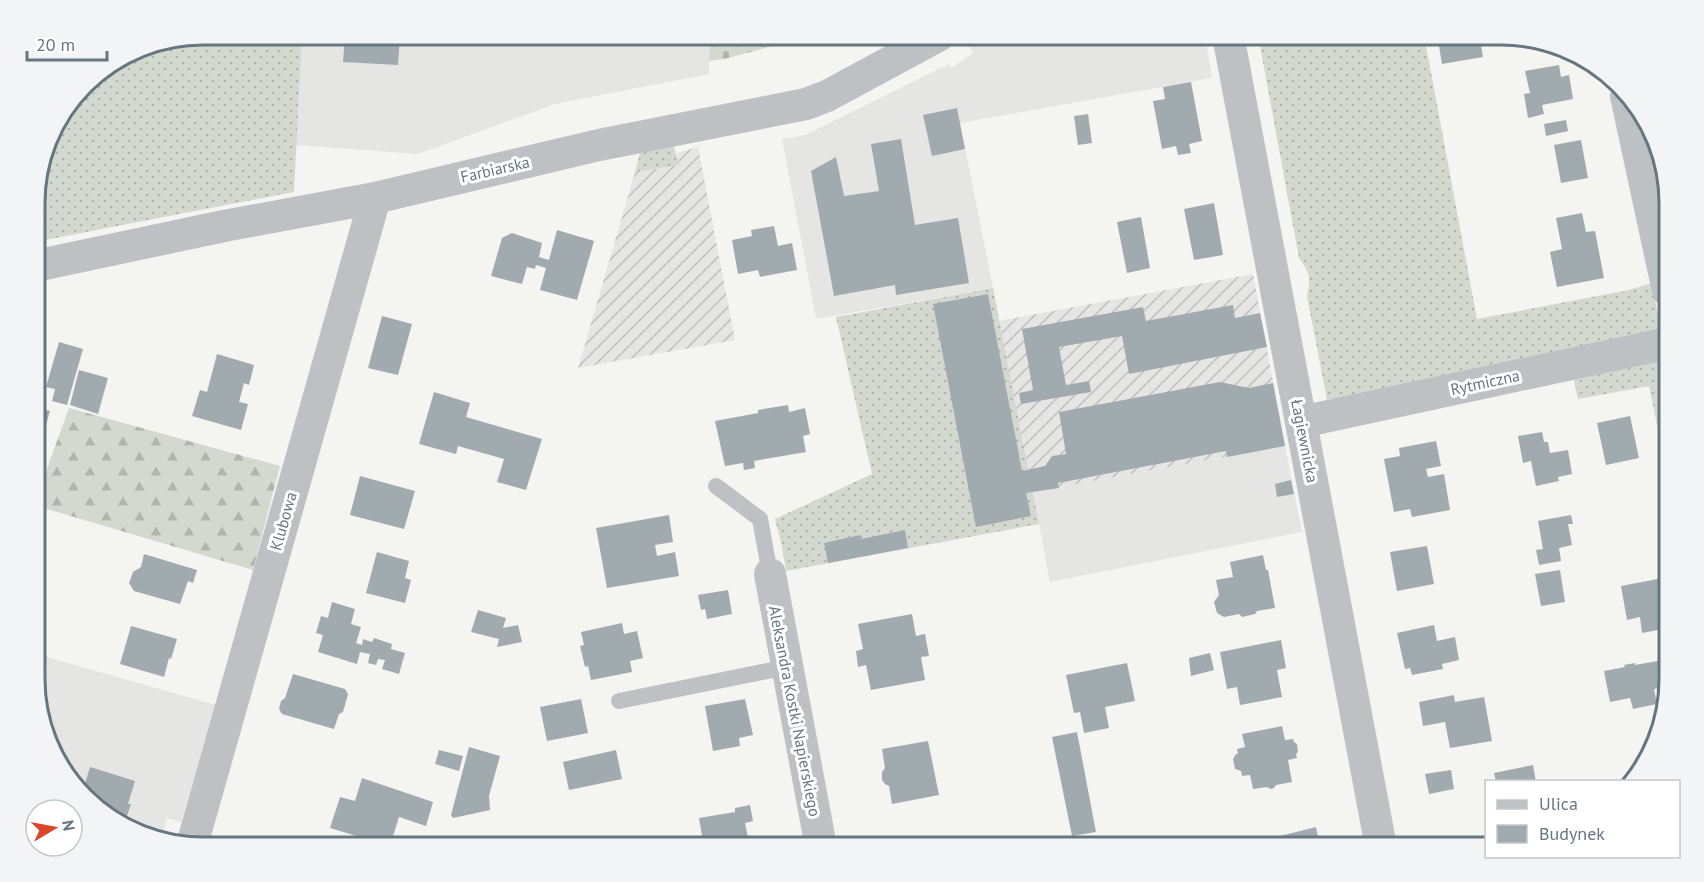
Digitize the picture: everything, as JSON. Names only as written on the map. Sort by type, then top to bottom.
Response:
[{"type":"street","name":"Farbiarska","points":[[45,264],[224,226],[375,198],[599,145],[806,104],[827,96],[920,45]]},
{"type":"street","name":"Łagiewnicka","points":[[1230,45],[1379,837]]},
{"type":"street","points":[[1629,111],[1659,249]]},
{"type":"street","name":"Klubowa","points":[[194,837],[375,198]]},
{"type":"street","name":"Rytmiczna","points":[[1301,422],[1659,345]]},
{"type":"street","name":"Aleksandra Kostki Napierskiego","points":[[770,574],[819,837]]},
{"type":"lane","points":[[716,486],[760,519],[770,574]]},
{"type":"lane","points":[[619,701],[787,667]]},
{"type":"shaded area","points":[[301,45],[710,45],[709,74],[555,104],[418,154],[296,145]]},
{"type":"shaded area","points":[[969,45],[1207,45],[1212,78],[960,123],[993,288],[816,319],[782,139],[805,135],[949,64],[951,68],[973,53]]},
{"type":"shaded area","points":[[698,147],[735,340],[578,368],[635,172],[680,165],[677,153]]},
{"type":"shaded area","points":[[1253,274],[1285,446],[1033,492],[999,321]]},
{"type":"shaded area","points":[[1285,446],[1302,532],[1050,582],[1033,492]]},
{"type":"shaded area","points":[[45,657],[216,705],[181,822],[167,818],[163,832],[133,821],[99,798],[84,783],[66,758],[50,720],[46,699]]},
{"type":"green space","points":[[203,45],[301,45],[294,192],[45,240],[45,193],[50,162],[61,133],[72,115],[91,91],[115,72],[162,50]]},
{"type":"green space","points":[[710,45],[776,45],[725,59],[709,61]]},
{"type":"green space","points":[[1260,45],[1426,45],[1477,319],[1629,290],[1652,283],[1659,332],[1338,405],[1336,398],[1327,400],[1307,296],[1309,276],[1299,258]]},
{"type":"green space","points":[[672,142],[680,165],[635,172],[641,149]]},
{"type":"green space","points":[[993,288],[1039,524],[786,571],[775,519],[872,474],[836,317]]},
{"type":"green space","points":[[1659,359],[1659,424],[1657,425],[1649,386],[1578,399],[1572,371]]},
{"type":"green space","points":[[69,408],[280,466],[253,570],[45,508],[45,477]]},
{"type":"building","points":[[344,45],[399,45],[398,65],[343,62]]},
{"type":"building","points":[[1481,45],[1483,57],[1442,64],[1439,46]]},
{"type":"building","points":[[1559,65],[1561,77],[1569,75],[1573,99],[1542,105],[1544,114],[1528,118],[1524,94],[1530,93],[1525,71]]},
{"type":"building","points":[[1191,82],[1202,141],[1189,144],[1191,153],[1178,155],[1176,146],[1162,149],[1153,101],[1165,99],[1163,87]]},
{"type":"building","points":[[957,108],[965,149],[932,156],[923,115]]},
{"type":"building","points":[[1088,114],[1092,143],[1078,145],[1074,116]]},
{"type":"building","points":[[1566,120],[1568,131],[1546,136],[1544,124]]},
{"type":"building","points":[[901,139],[915,225],[958,218],[969,283],[896,295],[895,285],[834,296],[811,171],[836,157],[844,196],[879,191],[871,144]]},
{"type":"building","points":[[1581,140],[1588,178],[1561,183],[1554,145]]},
{"type":"building","points":[[1214,203],[1223,255],[1194,260],[1184,209]]},
{"type":"building","points":[[1582,213],[1586,232],[1595,231],[1604,278],[1557,287],[1550,252],[1562,249],[1556,218]]},
{"type":"building","points":[[1141,217],[1150,268],[1127,273],[1117,222]]},
{"type":"building","points":[[774,226],[778,246],[792,243],[797,270],[760,277],[758,270],[738,274],[732,240],[752,236],[751,230]]},
{"type":"building","points":[[557,230],[594,241],[577,300],[540,290],[546,268],[536,265],[535,269],[527,267],[522,284],[491,276],[502,238],[512,233],[542,243],[539,257],[549,260]]},
{"type":"building","points":[[988,294],[1022,471],[1045,466],[1052,456],[1066,454],[1059,412],[1220,382],[1249,388],[1273,383],[1285,446],[1227,457],[1226,451],[1058,483],[1059,488],[1026,493],[1031,516],[976,527],[933,304]]},
{"type":"building","points":[[1233,305],[1235,318],[1260,313],[1267,347],[1129,374],[1122,336],[1059,347],[1066,385],[1089,381],[1091,392],[1021,404],[1019,393],[1033,390],[1022,329],[1143,307],[1146,321]]},
{"type":"building","points":[[382,316],[412,324],[398,375],[368,368]]},
{"type":"building","points":[[59,342],[83,349],[67,405],[52,401],[55,389],[46,387]]},
{"type":"building","points":[[217,354],[254,365],[249,385],[244,383],[239,402],[248,404],[241,430],[192,416],[200,390],[207,392]]},
{"type":"building","points":[[79,370],[108,378],[98,414],[70,405]]},
{"type":"building","points":[[434,392],[470,403],[466,417],[542,439],[526,490],[497,482],[504,459],[458,446],[456,454],[419,444]]},
{"type":"building","points":[[788,405],[789,412],[805,408],[810,434],[803,436],[806,452],[754,461],[755,468],[744,470],[743,463],[725,466],[715,421]]},
{"type":"building","points":[[45,410],[50,411],[45,428]]},
{"type":"building","points":[[1630,416],[1639,458],[1606,465],[1597,423]]},
{"type":"building","points":[[1542,432],[1544,442],[1548,442],[1550,453],[1568,450],[1572,474],[1558,477],[1559,481],[1536,486],[1531,461],[1523,463],[1518,436]]},
{"type":"building","points":[[1436,441],[1441,466],[1426,469],[1428,477],[1444,474],[1450,510],[1412,517],[1410,509],[1394,512],[1384,459],[1400,456],[1399,448]]},
{"type":"building","points":[[360,476],[415,491],[404,529],[350,515]]},
{"type":"building","points":[[1291,480],[1294,494],[1277,497],[1275,484]]},
{"type":"building","points":[[669,515],[673,542],[655,545],[657,556],[675,552],[679,576],[607,588],[596,528]]},
{"type":"building","points":[[1571,515],[1573,524],[1568,524],[1572,545],[1559,548],[1561,561],[1539,565],[1536,550],[1543,549],[1538,521]]},
{"type":"building","points":[[905,530],[908,548],[828,563],[824,543],[860,535],[861,539]]},
{"type":"building","points":[[1427,546],[1434,584],[1397,591],[1390,552]]},
{"type":"building","points":[[377,552],[409,561],[405,578],[411,580],[405,603],[366,593]]},
{"type":"building","points":[[144,554],[197,570],[193,583],[188,581],[180,604],[134,591],[129,583],[133,572],[141,567]]},
{"type":"building","points":[[1263,555],[1275,608],[1257,611],[1255,614],[1242,617],[1239,614],[1224,617],[1217,613],[1214,602],[1219,595],[1216,580],[1233,577],[1230,562]]},
{"type":"building","points":[[1560,570],[1565,602],[1541,606],[1535,574]]},
{"type":"building","points":[[1659,579],[1659,630],[1642,633],[1640,617],[1627,620],[1621,586]]},
{"type":"building","points":[[728,590],[732,614],[707,619],[705,609],[701,610],[698,595]]},
{"type":"building","points":[[332,602],[355,609],[351,624],[361,627],[356,643],[362,645],[363,639],[372,642],[374,638],[392,644],[391,649],[405,653],[399,674],[382,669],[385,660],[378,659],[376,665],[368,663],[370,654],[360,652],[357,664],[318,652],[323,635],[316,633],[321,616],[328,618]]},
{"type":"building","points":[[478,610],[506,618],[503,628],[518,625],[522,642],[497,647],[499,639],[471,632]]},
{"type":"building","points":[[912,614],[916,636],[925,634],[929,656],[921,657],[925,680],[871,690],[866,665],[858,667],[856,651],[863,649],[858,624]]},
{"type":"building","points":[[622,623],[624,634],[637,631],[643,658],[630,661],[632,672],[591,680],[580,646],[584,645],[581,632]]},
{"type":"building","points":[[1434,625],[1437,641],[1455,637],[1459,660],[1442,664],[1443,669],[1412,675],[1410,668],[1405,669],[1397,633]]},
{"type":"building","points":[[131,626],[177,639],[164,677],[120,664]]},
{"type":"building","points":[[1281,640],[1286,668],[1277,670],[1282,697],[1240,705],[1237,687],[1227,689],[1220,652]]},
{"type":"building","points":[[1210,653],[1214,670],[1191,676],[1189,658]]},
{"type":"building","points":[[1659,661],[1659,688],[1654,689],[1657,704],[1633,709],[1630,698],[1610,702],[1604,671],[1625,667],[1624,665],[1635,663],[1635,665]]},
{"type":"building","points":[[1127,663],[1135,701],[1105,707],[1109,728],[1084,733],[1080,712],[1074,713],[1066,675]]},
{"type":"building","points":[[293,674],[345,689],[348,694],[343,712],[339,714],[334,729],[282,714],[279,709],[281,701],[285,698]]},
{"type":"building","points":[[1454,695],[1455,702],[1484,697],[1492,741],[1450,748],[1445,722],[1423,726],[1419,702]]},
{"type":"building","points":[[581,699],[588,733],[547,741],[540,707]]},
{"type":"building","points":[[745,699],[753,735],[739,738],[740,746],[713,751],[705,706]]},
{"type":"building","points":[[1282,726],[1285,740],[1293,739],[1297,744],[1297,758],[1288,760],[1292,782],[1276,785],[1271,789],[1267,787],[1253,789],[1250,775],[1242,776],[1241,771],[1235,769],[1233,759],[1238,754],[1237,749],[1245,747],[1242,734]]},
{"type":"building","points":[[1077,732],[1096,832],[1072,836],[1052,737]]},
{"type":"building","points":[[928,741],[939,795],[892,804],[889,786],[882,780],[882,772],[885,768],[882,749]]},
{"type":"building","points":[[469,747],[500,756],[489,796],[490,810],[453,818],[451,815]]},
{"type":"building","points":[[439,750],[463,756],[459,771],[435,764]]},
{"type":"building","points":[[616,750],[622,779],[569,790],[563,762]]},
{"type":"building","points":[[1533,765],[1536,780],[1496,780],[1494,773]]},
{"type":"building","points":[[90,767],[135,781],[127,817],[99,798],[85,784]]},
{"type":"building","points":[[1451,770],[1454,789],[1429,794],[1425,774]]},
{"type":"building","points":[[362,778],[433,802],[426,826],[399,817],[393,837],[360,837],[330,828],[340,797],[355,801]]},
{"type":"building","points":[[750,805],[753,821],[745,823],[748,837],[702,837],[699,818],[735,812],[735,808]]},
{"type":"building","points":[[1316,827],[1318,837],[1280,837]]}]
